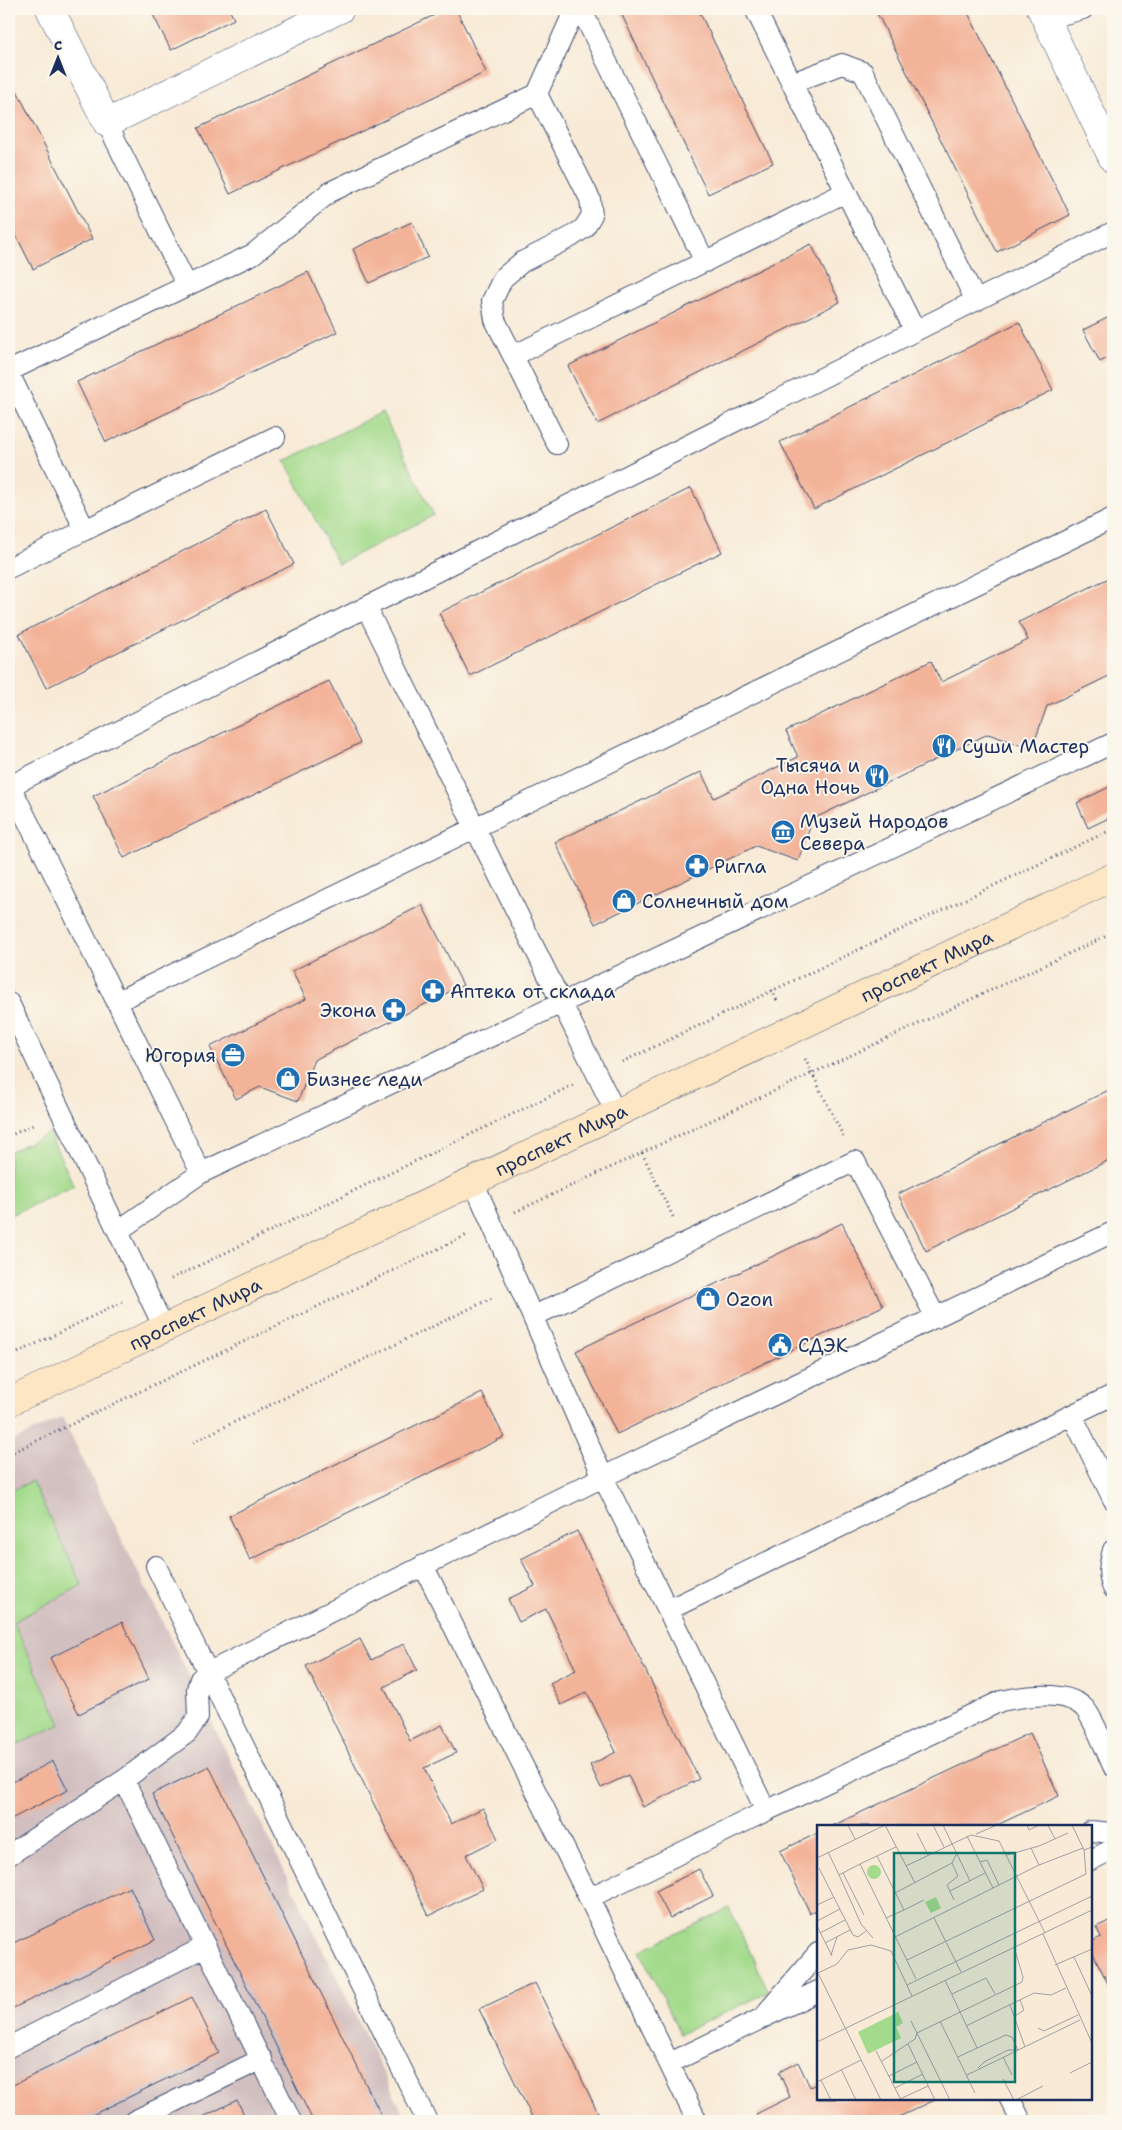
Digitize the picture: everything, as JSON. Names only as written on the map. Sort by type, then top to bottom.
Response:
[{"type":"main road","name":"проспект Мира","points":[[9,1402],[791,1030],[1111,884]]},
{"type":"street","points":[[50,9],[107,123],[313,15],[340,9]]},
{"type":"street","points":[[1044,14],[1113,159]]},
{"type":"lane","points":[[85,530],[9,372],[253,254],[330,192],[537,94],[575,9]]},
{"type":"lane","points":[[581,9],[704,262]]},
{"type":"lane","points":[[755,9],[915,331]]},
{"type":"lane","points":[[1044,14],[1083,9]]},
{"type":"lane","points":[[792,83],[842,64],[863,72],[976,300]]},
{"type":"lane","points":[[537,94],[590,199],[592,215],[584,228],[571,237],[522,262],[503,278],[492,300],[495,320],[557,444]]},
{"type":"lane","points":[[107,123],[187,286]]},
{"type":"lane","points":[[513,356],[846,192]]},
{"type":"lane","points":[[200,1173],[9,784],[1113,232]]},
{"type":"lane","points":[[9,568],[275,437]]},
{"type":"lane","points":[[116,1002],[1113,518]]},
{"type":"lane","points":[[366,607],[616,1113]]},
{"type":"lane","points":[[118,1231],[200,1173],[563,1004],[1113,743]]},
{"type":"lane","points":[[9,1003],[164,1328]]},
{"type":"lane","points":[[534,1316],[855,1161],[936,1318]]},
{"type":"lane","points":[[473,1181],[534,1316],[603,1477],[766,1811]]},
{"type":"lane","points":[[9,1855],[124,1780],[187,1733],[198,1717],[198,1684],[200,1679],[209,1672],[603,1477],[1113,1232]]},
{"type":"lane","points":[[668,1610],[1113,1395]]},
{"type":"lane","points":[[1072,1414],[1113,1499]]},
{"type":"lane","points":[[1113,1550],[1108,1568],[1109,1580],[1113,1588]]},
{"type":"lane","points":[[423,1565],[589,1898],[697,2121]]},
{"type":"lane","points":[[156,1566],[427,2121]]},
{"type":"lane","points":[[589,1898],[766,1811],[1001,1701],[1034,1696],[1069,1699],[1078,1702],[1088,1712],[1113,1766]]},
{"type":"lane","points":[[124,1780],[291,2121]]},
{"type":"lane","points":[[1092,1832],[1113,1832]]},
{"type":"lane","points":[[1092,1860],[1113,1849]]},
{"type":"lane","points":[[9,2048],[206,1946]]},
{"type":"lane","points":[[762,2018],[817,1954]]},
{"type":"lane","points":[[670,2063],[817,1991]]},
{"type":"lane","points":[[134,2121],[262,2059]]},
{"type":"lane","points":[[1010,2100],[1021,2121]]},
{"type":"path","points":[[9,1357],[596,1074],[1113,829]]},
{"type":"path","points":[[9,1454],[492,1223],[1113,933]]},
{"type":"path","points":[[772,990],[855,1161]]},
{"type":"path","points":[[642,1153],[686,1243]]},
{"type":"path","points":[[193,1442],[519,1284]]},
{"type":"shaded area","points":[[62,1417],[407,2121],[9,2121],[9,1443]]},
{"type":"green space","points":[[382,412],[434,515],[338,564],[285,461]]},
{"type":"green space","points":[[49,1133],[74,1186],[9,1216],[9,1152]]},
{"type":"green space","points":[[32,1481],[82,1585],[13,1622],[61,1724],[9,1749],[9,1492]]},
{"type":"green space","points":[[729,1908],[769,1992],[680,2034],[640,1951]]},
{"type":"building","points":[[150,9],[229,9],[234,19],[171,50]]},
{"type":"building","points":[[447,9],[456,9],[486,72],[230,194],[198,128]]},
{"type":"building","points":[[619,9],[698,9],[773,163],[708,194]]},
{"type":"building","points":[[875,9],[966,9],[1070,215],[997,252]]},
{"type":"building","points":[[9,75],[92,239],[33,269],[9,221]]},
{"type":"building","points":[[412,222],[428,257],[369,283],[353,249]]},
{"type":"building","points":[[811,244],[840,302],[597,424],[568,366]]},
{"type":"building","points":[[308,272],[337,332],[106,442],[77,382]]},
{"type":"building","points":[[1113,315],[1113,355],[1100,362],[1083,330]]},
{"type":"building","points":[[1019,322],[1053,390],[814,509],[780,442]]},
{"type":"building","points":[[691,488],[722,552],[470,676],[439,613]]},
{"type":"building","points":[[266,509],[294,564],[46,688],[19,634]]},
{"type":"building","points":[[1113,576],[1113,674],[1047,706],[1032,749],[988,734],[813,819],[798,861],[756,846],[595,924],[555,842],[701,772],[714,798],[798,757],[786,731],[931,661],[941,682],[1028,640],[1019,622]]},
{"type":"building","points":[[329,681],[360,743],[124,858],[93,796]]},
{"type":"building","points":[[1113,785],[1113,816],[1088,828],[1077,803]]},
{"type":"building","points":[[422,905],[463,985],[314,1060],[298,1101],[260,1087],[236,1099],[210,1047],[306,999],[292,971]]},
{"type":"building","points":[[1113,1088],[1113,1158],[926,1251],[898,1194]]},
{"type":"building","points":[[842,1223],[883,1306],[617,1434],[576,1351]]},
{"type":"building","points":[[482,1393],[504,1437],[250,1560],[229,1516]]},
{"type":"building","points":[[577,1531],[699,1779],[643,1807],[628,1775],[601,1788],[590,1765],[616,1752],[587,1692],[561,1705],[550,1683],[576,1670],[546,1609],[519,1622],[508,1599],[535,1586],[521,1559]]},
{"type":"building","points":[[122,1622],[149,1679],[79,1714],[50,1658]]},
{"type":"building","points":[[360,1639],[371,1660],[404,1644],[417,1670],[384,1687],[410,1741],[442,1725],[456,1753],[424,1768],[451,1824],[483,1808],[498,1839],[466,1855],[483,1889],[429,1916],[306,1666]]},
{"type":"building","points":[[1030,1733],[1059,1796],[997,1825],[834,1825]]},
{"type":"building","points":[[53,1761],[68,1790],[9,1820],[9,1784]]},
{"type":"building","points":[[209,1766],[384,2121],[313,2121],[152,1794]]},
{"type":"building","points":[[817,1833],[817,1910],[810,1913],[780,1851]]},
{"type":"building","points":[[699,1869],[713,1896],[670,1918],[656,1891]]},
{"type":"building","points":[[130,1887],[155,1940],[9,2010],[9,1945]]},
{"type":"building","points":[[1113,1919],[1113,1994],[1092,1951],[1092,1942],[1101,1937],[1096,1927]]},
{"type":"building","points":[[535,1983],[602,2121],[534,2121],[479,2009]]},
{"type":"building","points":[[192,1997],[219,2053],[80,2121],[9,2121],[9,2087]]},
{"type":"building","points":[[798,2062],[810,2087],[817,2084],[817,2100],[935,2100],[890,2121],[760,2121],[756,2114],[790,2097],[779,2072]]},
{"type":"building","points":[[237,2100],[247,2121],[195,2121]]},
{"type":"place","name":"Суши Мастер","points":[[944,746]]},
{"type":"place","name":"Тысяча и Одна Ночь","points":[[877,776]]},
{"type":"place","name":"Музей Народов Севера","points":[[783,832]]},
{"type":"place","name":"Ригла","points":[[697,866]]},
{"type":"place","name":"Солнечный дом","points":[[624,901]]},
{"type":"place","name":"Аптека от склада","points":[[433,991]]},
{"type":"place","name":"Экона","points":[[394,1010]]},
{"type":"place","name":"Югория","points":[[233,1055]]},
{"type":"place","name":"Бизнес леди","points":[[288,1079]]},
{"type":"place","name":"Ozon","points":[[708,1299]]},
{"type":"place","name":"СДЭК","points":[[780,1345]]}]
